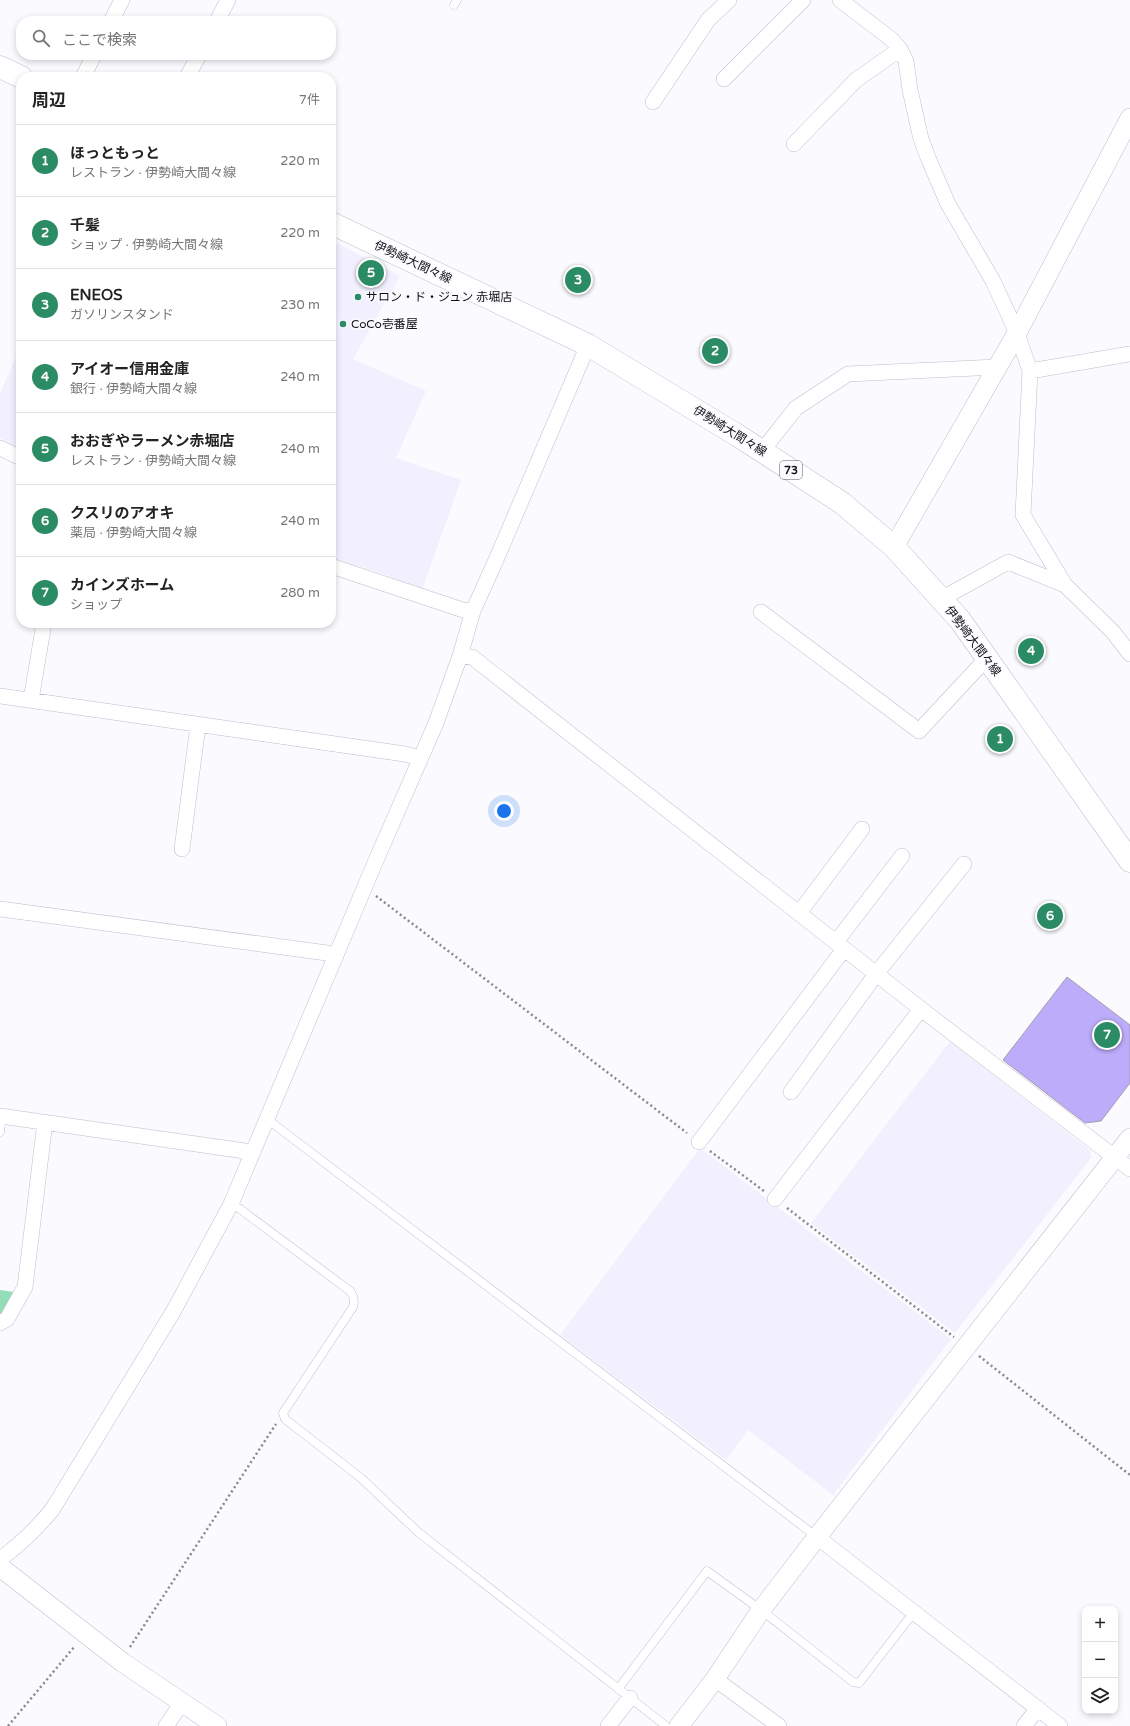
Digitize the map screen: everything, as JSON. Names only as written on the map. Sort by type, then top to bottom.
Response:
[{"type":"main road","points":[[0,67],[16,75]]},
{"type":"main road","name":"伊勢崎大間々線","points":[[336,225],[588,345],[762,451],[842,503],[894,547],[960,620],[1130,861]]},
{"type":"street","points":[[114,16],[122,0]]},
{"type":"street","points":[[220,16],[228,0]]},
{"type":"street","points":[[653,102],[708,20],[729,0]]},
{"type":"street","points":[[724,79],[803,0]]},
{"type":"street","points":[[840,0],[891,39],[900,49],[906,61],[911,97],[921,139],[929,160],[948,204],[993,281],[1017,333],[1030,371],[1023,515],[1065,585],[1113,632],[1130,654]]},
{"type":"street","points":[[794,144],[856,80],[900,49]]},
{"type":"street","points":[[86,72],[92,60]]},
{"type":"street","points":[[190,72],[196,60]]},
{"type":"street","points":[[894,547],[1017,333],[1130,118]]},
{"type":"street","points":[[0,1559],[33,1532],[52,1510],[173,1312],[231,1204],[436,723],[460,656],[473,611],[588,345]]},
{"type":"street","points":[[1030,371],[1130,354]]},
{"type":"street","points":[[762,451],[796,408],[848,374],[998,367]]},
{"type":"street","points":[[0,448],[16,456]]},
{"type":"street","points":[[941,599],[1008,562],[1065,585]]},
{"type":"street","points":[[336,568],[463,610],[473,611]]},
{"type":"street","points":[[761,612],[919,731],[987,658]]},
{"type":"street","points":[[31,700],[43,628]]},
{"type":"street","points":[[460,656],[472,658],[921,1009],[1130,1169]]},
{"type":"street","points":[[0,696],[405,754],[420,758]]},
{"type":"street","points":[[182,849],[198,725]]},
{"type":"street","points":[[799,913],[862,829]]},
{"type":"street","points":[[699,1142],[902,856]]},
{"type":"street","points":[[791,1092],[876,974],[964,864]]},
{"type":"street","points":[[0,909],[327,953],[336,956]]},
{"type":"street","points":[[775,1199],[921,1009]]},
{"type":"street","points":[[1,1117],[238,1150],[244,1152],[250,1157]]},
{"type":"street","points":[[0,1323],[7,1319],[25,1287],[45,1122]]},
{"type":"street","points":[[679,1726],[715,1679],[761,1610],[1113,1157],[1130,1138]]},
{"type":"street","points":[[817,1537],[1060,1726]]},
{"type":"street","points":[[0,1567],[122,1662],[217,1726]]},
{"type":"street","points":[[715,1679],[779,1726]]},
{"type":"street","points":[[608,1726],[630,1698]]},
{"type":"street","points":[[166,1726],[182,1702]]},
{"type":"street","points":[[1024,1726],[1038,1708]]},
{"type":"lane","points":[[0,1132],[1,1117]]},
{"type":"lane","points":[[267,1119],[817,1537]]},
{"type":"lane","points":[[231,1204],[258,1222],[350,1291],[354,1296],[352,1307],[283,1413],[285,1420],[361,1478],[418,1532],[666,1726]]},
{"type":"lane","points":[[618,1689],[707,1571],[761,1610],[853,1682],[859,1683],[914,1612]]},
{"type":"path","points":[[365,887],[775,1199],[1130,1475]]},
{"type":"path","points":[[122,1662],[133,1642],[283,1413]]},
{"type":"path","points":[[8,1726],[86,1633]]},
{"type":"shaded area","points":[[336,243],[400,276],[353,359],[426,391],[396,458],[461,480],[422,590],[387,575],[336,560]]},
{"type":"shaded area","points":[[16,357],[16,446],[0,438],[0,393]]},
{"type":"shaded area","points":[[950,1041],[1091,1151],[1090,1159],[955,1333],[811,1223]]},
{"type":"shaded area","points":[[700,1148],[951,1339],[833,1495],[748,1430],[726,1460],[560,1335]]},
{"type":"green space","points":[[0,1290],[14,1292],[0,1319]]},
{"type":"building","points":[[1067,977],[1130,1025],[1130,1083],[1101,1121],[1085,1123],[1003,1060]]},
{"type":"place","name":"おおぎやラーメン赤堀店","points":[[371,273]]},
{"type":"place","name":"ENEOS","points":[[578,280]]},
{"type":"place","name":"サロン・ド・ジュン 赤堀店","points":[[358,297]]},
{"type":"place","name":"CoCo壱番屋","points":[[343,324]]},
{"type":"place","name":"千髪","points":[[715,351]]},
{"type":"place","name":"アイオー信用金庫","points":[[1031,651]]},
{"type":"place","name":"ほっともっと","points":[[1000,739]]},
{"type":"place","name":"クスリのアオキ","points":[[1050,916]]},
{"type":"place","name":"カインズホーム","points":[[1107,1035]]}]
